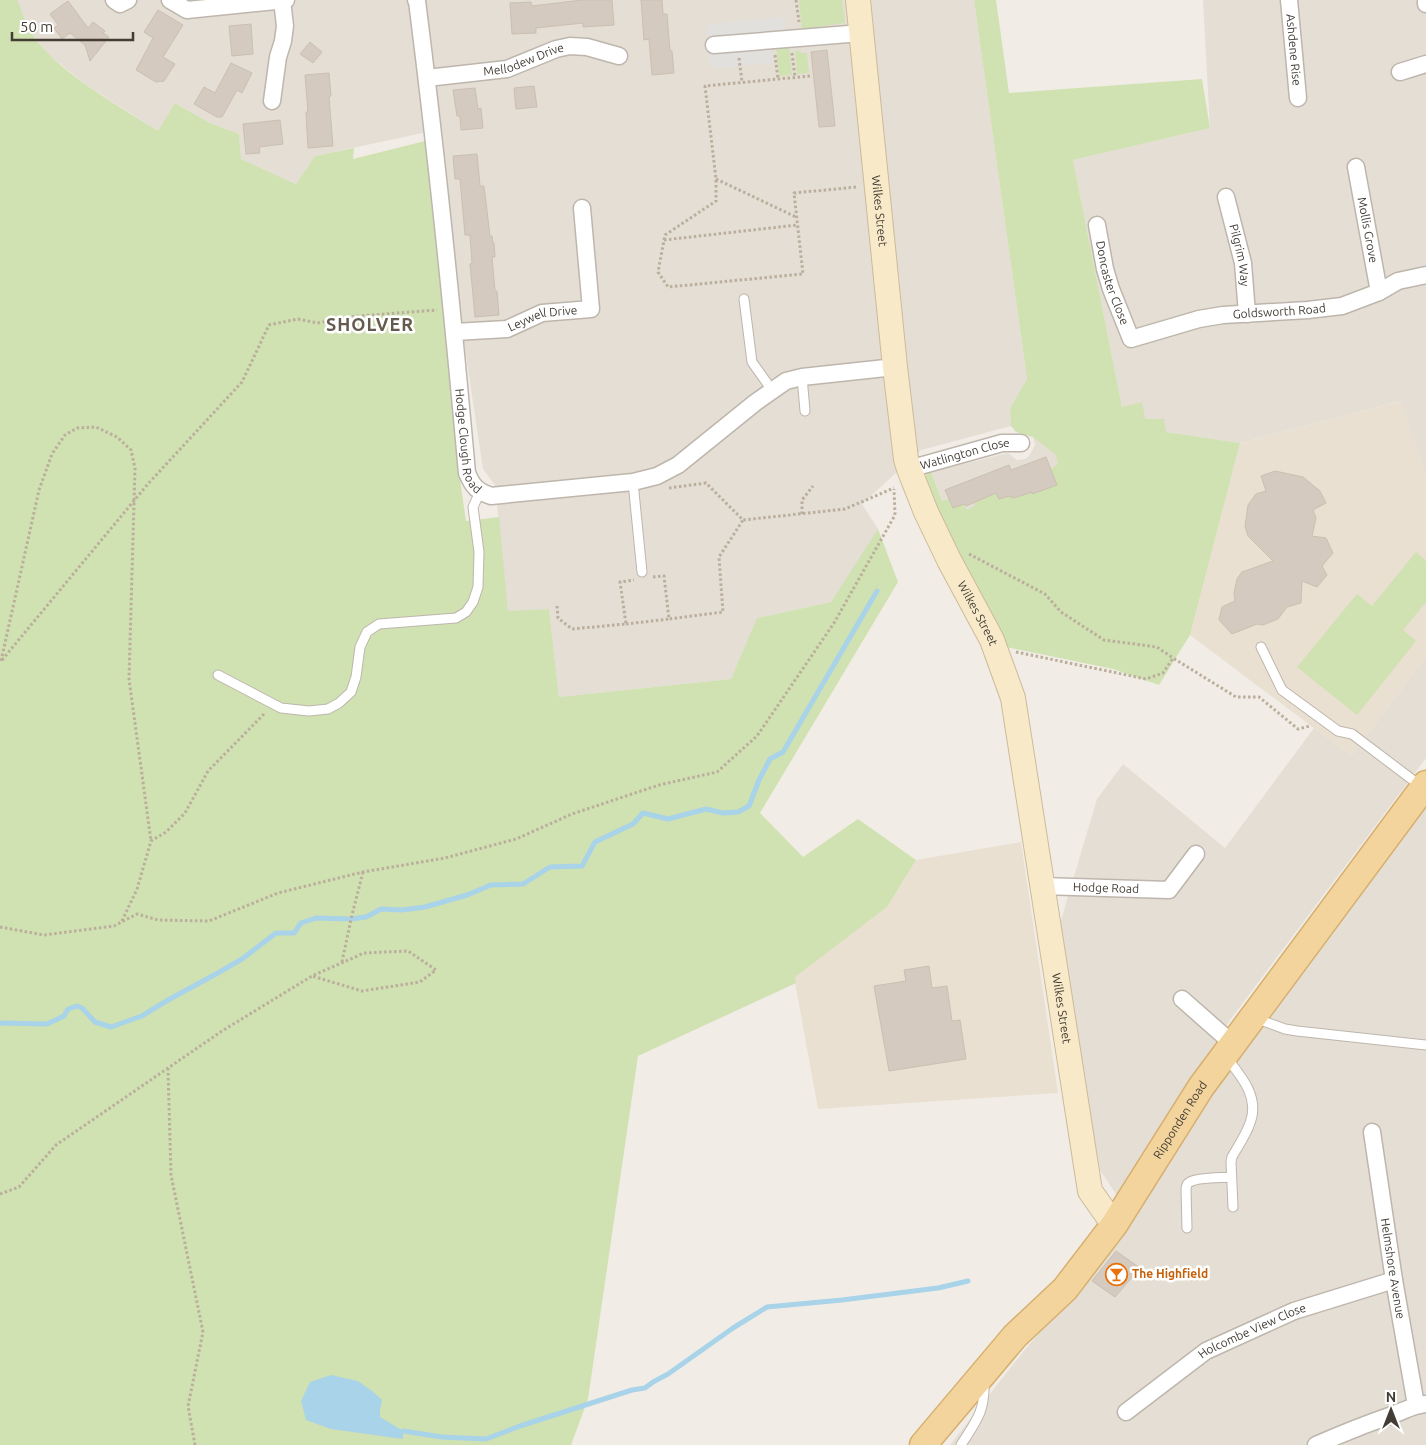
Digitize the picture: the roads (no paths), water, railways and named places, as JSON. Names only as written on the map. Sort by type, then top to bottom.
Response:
[{"type":"main road","name":"Ripponden Road","points":[[923,1445],[1014,1336],[1065,1289],[1114,1225],[1201,1087],[1425,786]]},
{"type":"street","points":[[114,0],[120,4],[128,0]]},
{"type":"street","points":[[170,0],[187,10],[284,0],[285,26],[278,57],[272,100]]},
{"type":"street","name":"Hodge Clough Road","points":[[416,0],[427,78],[455,332],[467,473],[472,484],[480,492],[491,496],[632,482],[654,476],[678,465],[786,381],[802,377],[895,367]]},
{"type":"street","name":"Wilkes Street","points":[[858,0],[906,459],[926,512],[992,640],[1013,698],[1090,1191],[1114,1225]]},
{"type":"street","name":"Ashdene Rise","points":[[1289,0],[1298,98]]},
{"type":"street","points":[[714,45],[861,33]]},
{"type":"street","name":"Mellodew Drive","points":[[427,78],[507,69],[556,49],[570,46],[619,56]]},
{"type":"street","points":[[1400,72],[1426,64]]},
{"type":"street","name":"Mollis Grove","points":[[1356,167],[1379,292]]},
{"type":"street","name":"Pilgrim Way","points":[[1226,197],[1243,263],[1247,314]]},
{"type":"street","name":"Leywell Drive","points":[[455,332],[507,329],[542,313],[591,309],[582,208]]},
{"type":"street","name":"Doncaster Close","points":[[1097,225],[1111,288],[1131,339]]},
{"type":"street","name":"Goldsworth Road","points":[[1131,339],[1199,319],[1223,315],[1342,306],[1379,292],[1398,282],[1426,275]]},
{"type":"street","name":"Watlington Close","points":[[909,469],[1002,443],[1022,443]]},
{"type":"street","name":"Hodge Road","points":[[1042,886],[1169,890],[1196,854]]},
{"type":"street","points":[[1182,999],[1229,1049]]},
{"type":"street","name":"Helmshore Avenue","points":[[1372,1132],[1394,1280],[1421,1404]]},
{"type":"street","name":"Holcombe View Close","points":[[1126,1412],[1206,1351],[1294,1311],[1394,1280]]},
{"type":"street","points":[[1316,1445],[1361,1425],[1421,1404]]},
{"type":"lane","points":[[744,299],[752,362],[772,390]]},
{"type":"lane","points":[[802,377],[805,412]]},
{"type":"lane","points":[[632,482],[646,575]]},
{"type":"lane","points":[[218,675],[281,708],[309,711],[328,709],[339,703],[351,692],[356,677],[360,646],[367,632],[379,624],[456,618],[466,612],[473,602],[478,587],[478,552],[473,507],[480,492]]},
{"type":"lane","points":[[1261,647],[1282,690],[1338,731],[1352,734],[1425,786]]},
{"type":"lane","points":[[1253,1017],[1285,1029],[1297,1031],[1426,1045]]},
{"type":"lane","points":[[1229,1049],[1248,1086],[1253,1106],[1250,1124],[1232,1157],[1232,1207]]},
{"type":"lane","points":[[1187,1228],[1186,1189],[1188,1183],[1201,1179],[1231,1177]]},
{"type":"lane","points":[[961,1445],[981,1414],[985,1398],[983,1372]]},
{"type":"water","points":[[331,1375],[358,1381],[372,1391],[382,1400],[380,1417],[403,1431],[403,1439],[331,1429],[306,1420],[301,1401],[310,1382]]},
{"type":"waterway","points":[[0,1023],[47,1024],[64,1016],[68,1009],[77,1006],[82,1008],[95,1022],[111,1027],[142,1016],[216,974],[242,959],[276,933],[294,933],[301,923],[316,918],[351,919],[366,917],[381,909],[402,910],[425,907],[467,895],[491,885],[523,884],[550,867],[582,866],[595,842],[633,824],[643,813],[668,819],[706,809],[723,813],[738,812],[749,806],[770,759],[783,752],[877,591]]},
{"type":"waterway","points":[[403,1431],[442,1437],[486,1439],[520,1426],[632,1390],[645,1388],[767,1307],[938,1288],[968,1281]]},
{"type":"place","name":"The Highfield","points":[[1116,1274]]},
{"type":"district","name":"SHOLVER","points":[[370,325]]}]
